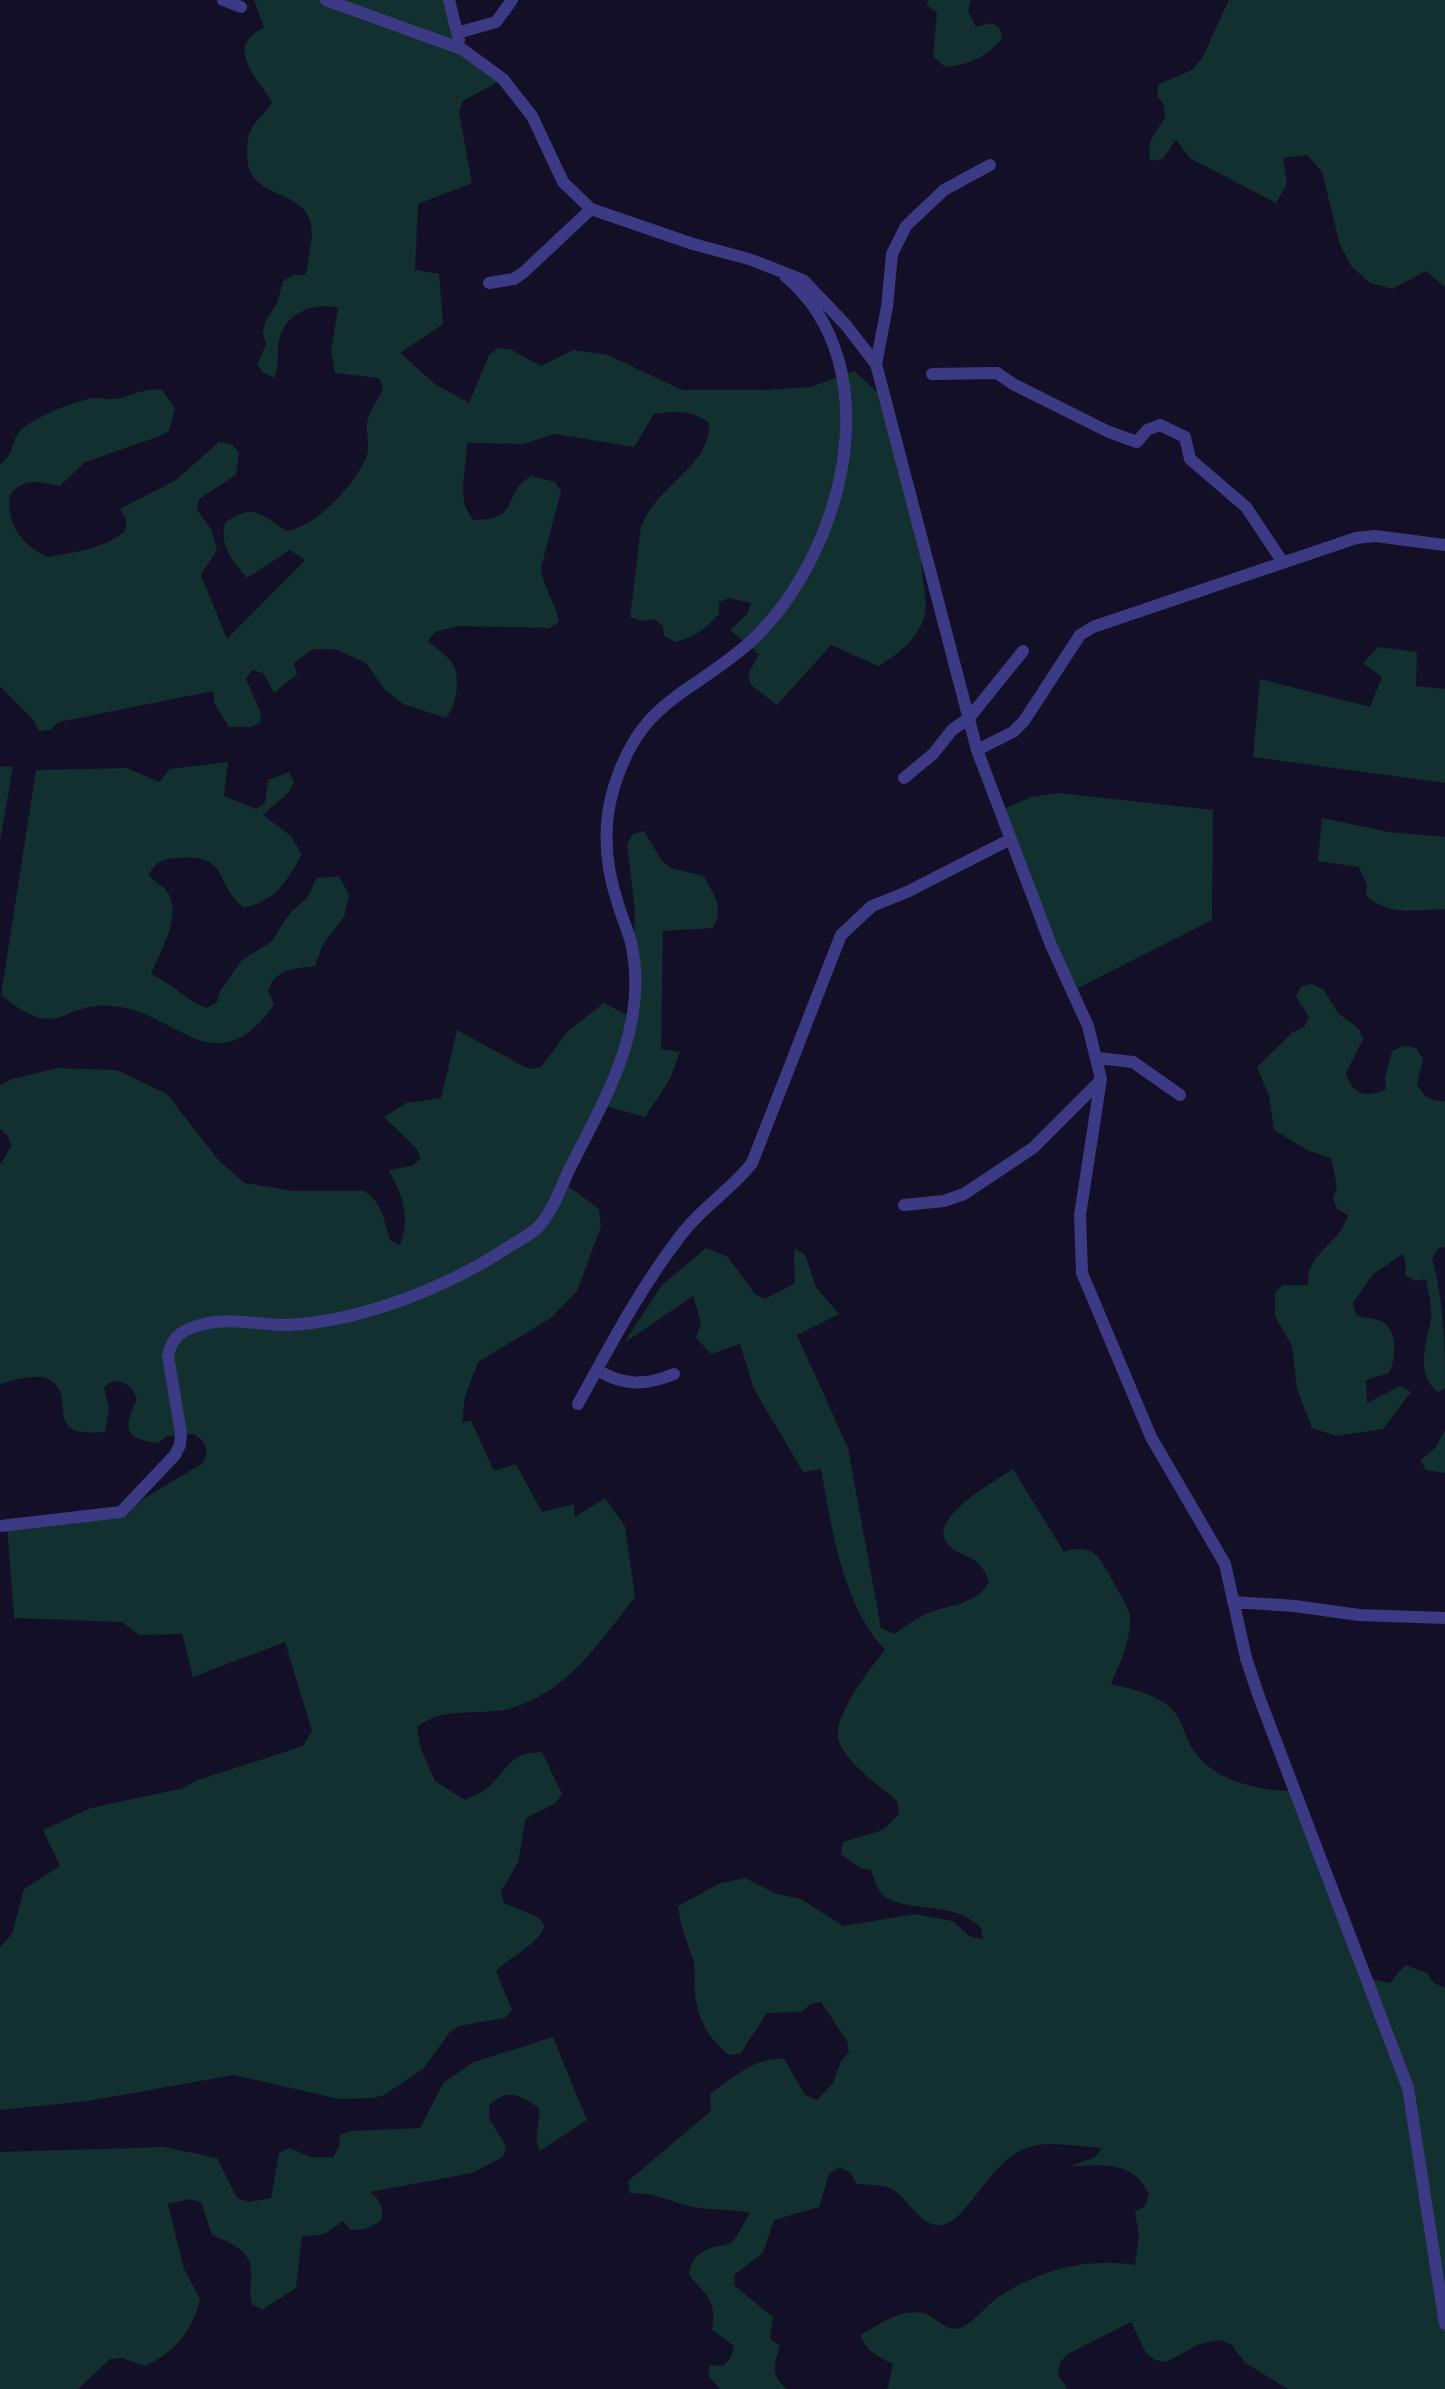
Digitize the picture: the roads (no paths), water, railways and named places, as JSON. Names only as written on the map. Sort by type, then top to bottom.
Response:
[{"type":"street","points":[[223,0],[241,7]]},
{"type":"street","points":[[326,0],[462,49],[503,79],[532,116],[563,182],[592,209],[803,280],[819,294],[876,364],[977,750],[1009,840],[1051,945],[1088,1026],[1098,1058],[1101,1079],[1080,1215],[1082,1273],[1150,1437],[1225,1564],[1259,1698],[1408,2088],[1445,2324]]},
{"type":"street","points":[[449,0],[462,49]]},
{"type":"street","points":[[457,33],[496,22],[512,0]]},
{"type":"street","points":[[876,364],[887,307],[892,254],[906,226],[944,190],[990,165]]},
{"type":"street","points":[[489,283],[514,279],[524,272],[592,209]]},
{"type":"street","points":[[0,1526],[121,1512],[175,1455],[181,1433],[168,1356],[170,1344],[181,1333],[208,1323],[287,1325],[329,1319],[404,1300],[478,1268],[540,1227],[622,1066],[630,1027],[634,990],[632,946],[616,899],[605,833],[614,788],[626,753],[664,703],[749,642],[783,603],[813,554],[834,511],[844,455],[846,402],[836,348],[797,286],[777,270]]},
{"type":"street","points":[[932,374],[997,373],[1013,384],[1137,442],[1147,430],[1160,425],[1185,437],[1190,459],[1246,507],[1282,561]]},
{"type":"street","points":[[977,750],[1013,732],[1024,721],[1080,635],[1093,627],[1282,561],[1365,537],[1445,545]]},
{"type":"street","points":[[904,778],[933,754],[952,730],[969,718],[1023,651]]},
{"type":"street","points":[[578,1404],[623,1319],[680,1235],[698,1214],[729,1189],[752,1163],[841,935],[872,906],[907,892],[1009,840]]},
{"type":"street","points":[[1098,1058],[1133,1062],[1180,1095]]},
{"type":"street","points":[[904,1205],[944,1201],[964,1194],[1033,1148],[1101,1079]]},
{"type":"street","points":[[597,1370],[627,1384],[642,1384],[674,1374]]},
{"type":"street","points":[[1233,1602],[1295,1606],[1359,1615],[1445,1618]]}]
